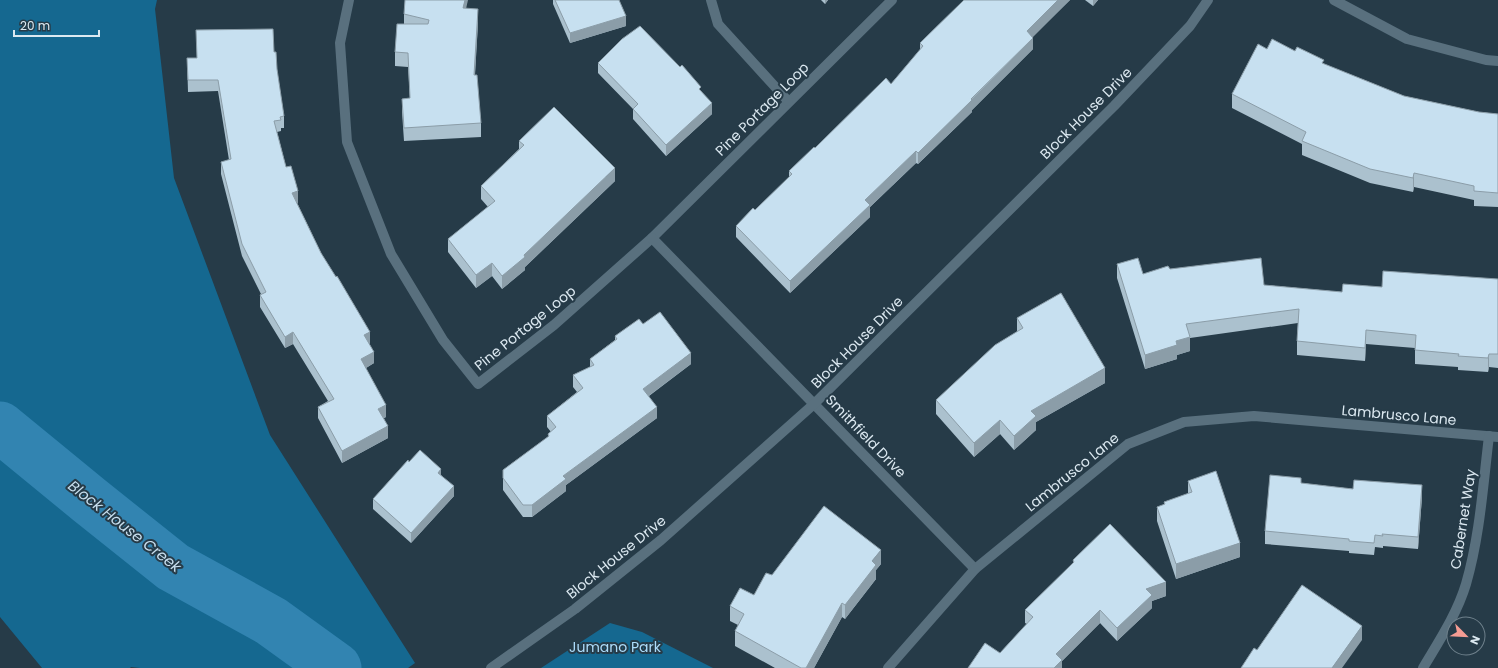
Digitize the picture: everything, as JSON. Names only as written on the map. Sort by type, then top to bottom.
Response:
[{"type":"street","name":"Pine Portage Loop","points":[[349,0],[340,43],[347,142],[391,254],[443,340],[478,384],[554,326],[652,238],[892,0]]},
{"type":"street","points":[[711,0],[718,24],[788,102]]},
{"type":"street","name":"Block House Drive","points":[[491,668],[575,609],[661,540],[814,404],[1114,106],[1190,26],[1208,0]]},
{"type":"street","points":[[1334,0],[1407,39],[1486,60],[1498,61]]},
{"type":"street","name":"Smithfield Drive","points":[[652,238],[975,569]]},
{"type":"street","name":"Lambrusco Lane","points":[[888,668],[975,569],[1128,444],[1184,422],[1254,416],[1494,437]]},
{"type":"street","name":"Cabernet Way","points":[[1423,668],[1447,629],[1466,585],[1494,437]]},
{"type":"green space","points":[[0,0],[157,0],[155,9],[174,178],[270,435],[415,663],[408,668],[42,668],[0,617]]},
{"type":"green space","name":"Jumano Park","points":[[610,623],[642,632],[713,668],[541,668]]},
{"type":"building","points":[[405,0],[465,0],[463,8],[478,9],[474,75],[477,75],[481,123],[404,128],[402,99],[410,98],[408,53],[395,52],[397,24],[428,24],[429,20],[404,14]]},
{"type":"building","points":[[555,0],[619,0],[626,16],[570,33]]},
{"type":"building","points":[[964,0],[1058,0],[1027,31],[1033,38],[918,153],[916,151],[865,200],[870,205],[790,281],[736,226],[753,208],[755,210],[792,174],[789,171],[814,147],[815,148],[886,78],[891,84],[923,46],[920,43]]},
{"type":"building","points":[[640,26],[680,67],[682,65],[701,87],[699,89],[712,103],[666,145],[633,109],[638,104],[598,63],[622,39]]},
{"type":"building","points":[[273,29],[274,52],[276,52],[284,116],[280,117],[281,120],[274,121],[286,167],[291,166],[298,191],[292,193],[321,253],[336,277],[337,276],[370,332],[364,335],[374,352],[361,359],[386,405],[378,409],[388,426],[342,451],[318,407],[334,399],[293,332],[285,337],[260,295],[266,292],[242,244],[221,162],[231,159],[218,80],[188,80],[187,58],[197,58],[196,30]]},
{"type":"building","points":[[1272,39],[1295,51],[1297,47],[1324,60],[1322,63],[1404,96],[1479,112],[1498,114],[1498,193],[1474,191],[1474,186],[1414,173],[1413,178],[1370,169],[1302,141],[1306,132],[1232,94],[1258,44],[1267,49]]},
{"type":"building","points":[[554,107],[615,168],[524,255],[525,257],[502,276],[492,263],[476,275],[448,239],[495,201],[481,186],[524,145],[519,141]]},
{"type":"building","points":[[1138,258],[1143,274],[1168,266],[1170,269],[1261,258],[1264,285],[1342,292],[1343,284],[1382,287],[1383,271],[1498,279],[1498,354],[1489,354],[1488,358],[1458,356],[1459,354],[1415,350],[1416,335],[1366,330],[1365,348],[1297,341],[1299,309],[1186,324],[1190,337],[1176,341],[1177,345],[1145,355],[1117,264]]},
{"type":"building","points":[[1061,293],[1105,368],[1031,411],[1036,416],[1014,436],[1000,420],[974,443],[936,400],[995,345],[1023,328],[1017,318]]},
{"type":"building","points":[[660,312],[691,353],[643,389],[657,407],[563,476],[566,479],[532,505],[523,505],[503,478],[503,470],[549,436],[548,434],[556,427],[547,416],[583,388],[573,375],[594,365],[590,359],[617,339],[615,336],[639,319],[643,324]]},
{"type":"building","points":[[420,450],[441,469],[438,473],[454,486],[411,533],[373,499],[408,460],[409,462]]},
{"type":"building","points":[[1216,471],[1240,543],[1176,564],[1157,507],[1165,504],[1164,502],[1192,492],[1188,481]]},
{"type":"building","points":[[1270,475],[1301,478],[1301,483],[1353,489],[1354,480],[1422,485],[1418,537],[1382,534],[1383,536],[1375,535],[1374,543],[1349,541],[1349,539],[1265,531]]},
{"type":"building","points":[[824,506],[881,550],[872,561],[876,565],[845,605],[842,603],[806,668],[801,668],[735,631],[744,614],[730,606],[740,588],[754,595],[766,573],[772,575]]},
{"type":"building","points":[[1110,524],[1166,582],[1146,589],[1152,595],[1117,628],[1100,610],[1056,654],[1062,660],[1054,668],[968,668],[985,643],[1000,653],[1033,617],[1025,610]]},
{"type":"building","points":[[1302,585],[1362,626],[1332,668],[1241,668],[1254,648],[1257,650]]},
{"type":"waterway","name":"Block House Creek","points":[[0,427],[173,567],[271,621],[336,668]]}]
